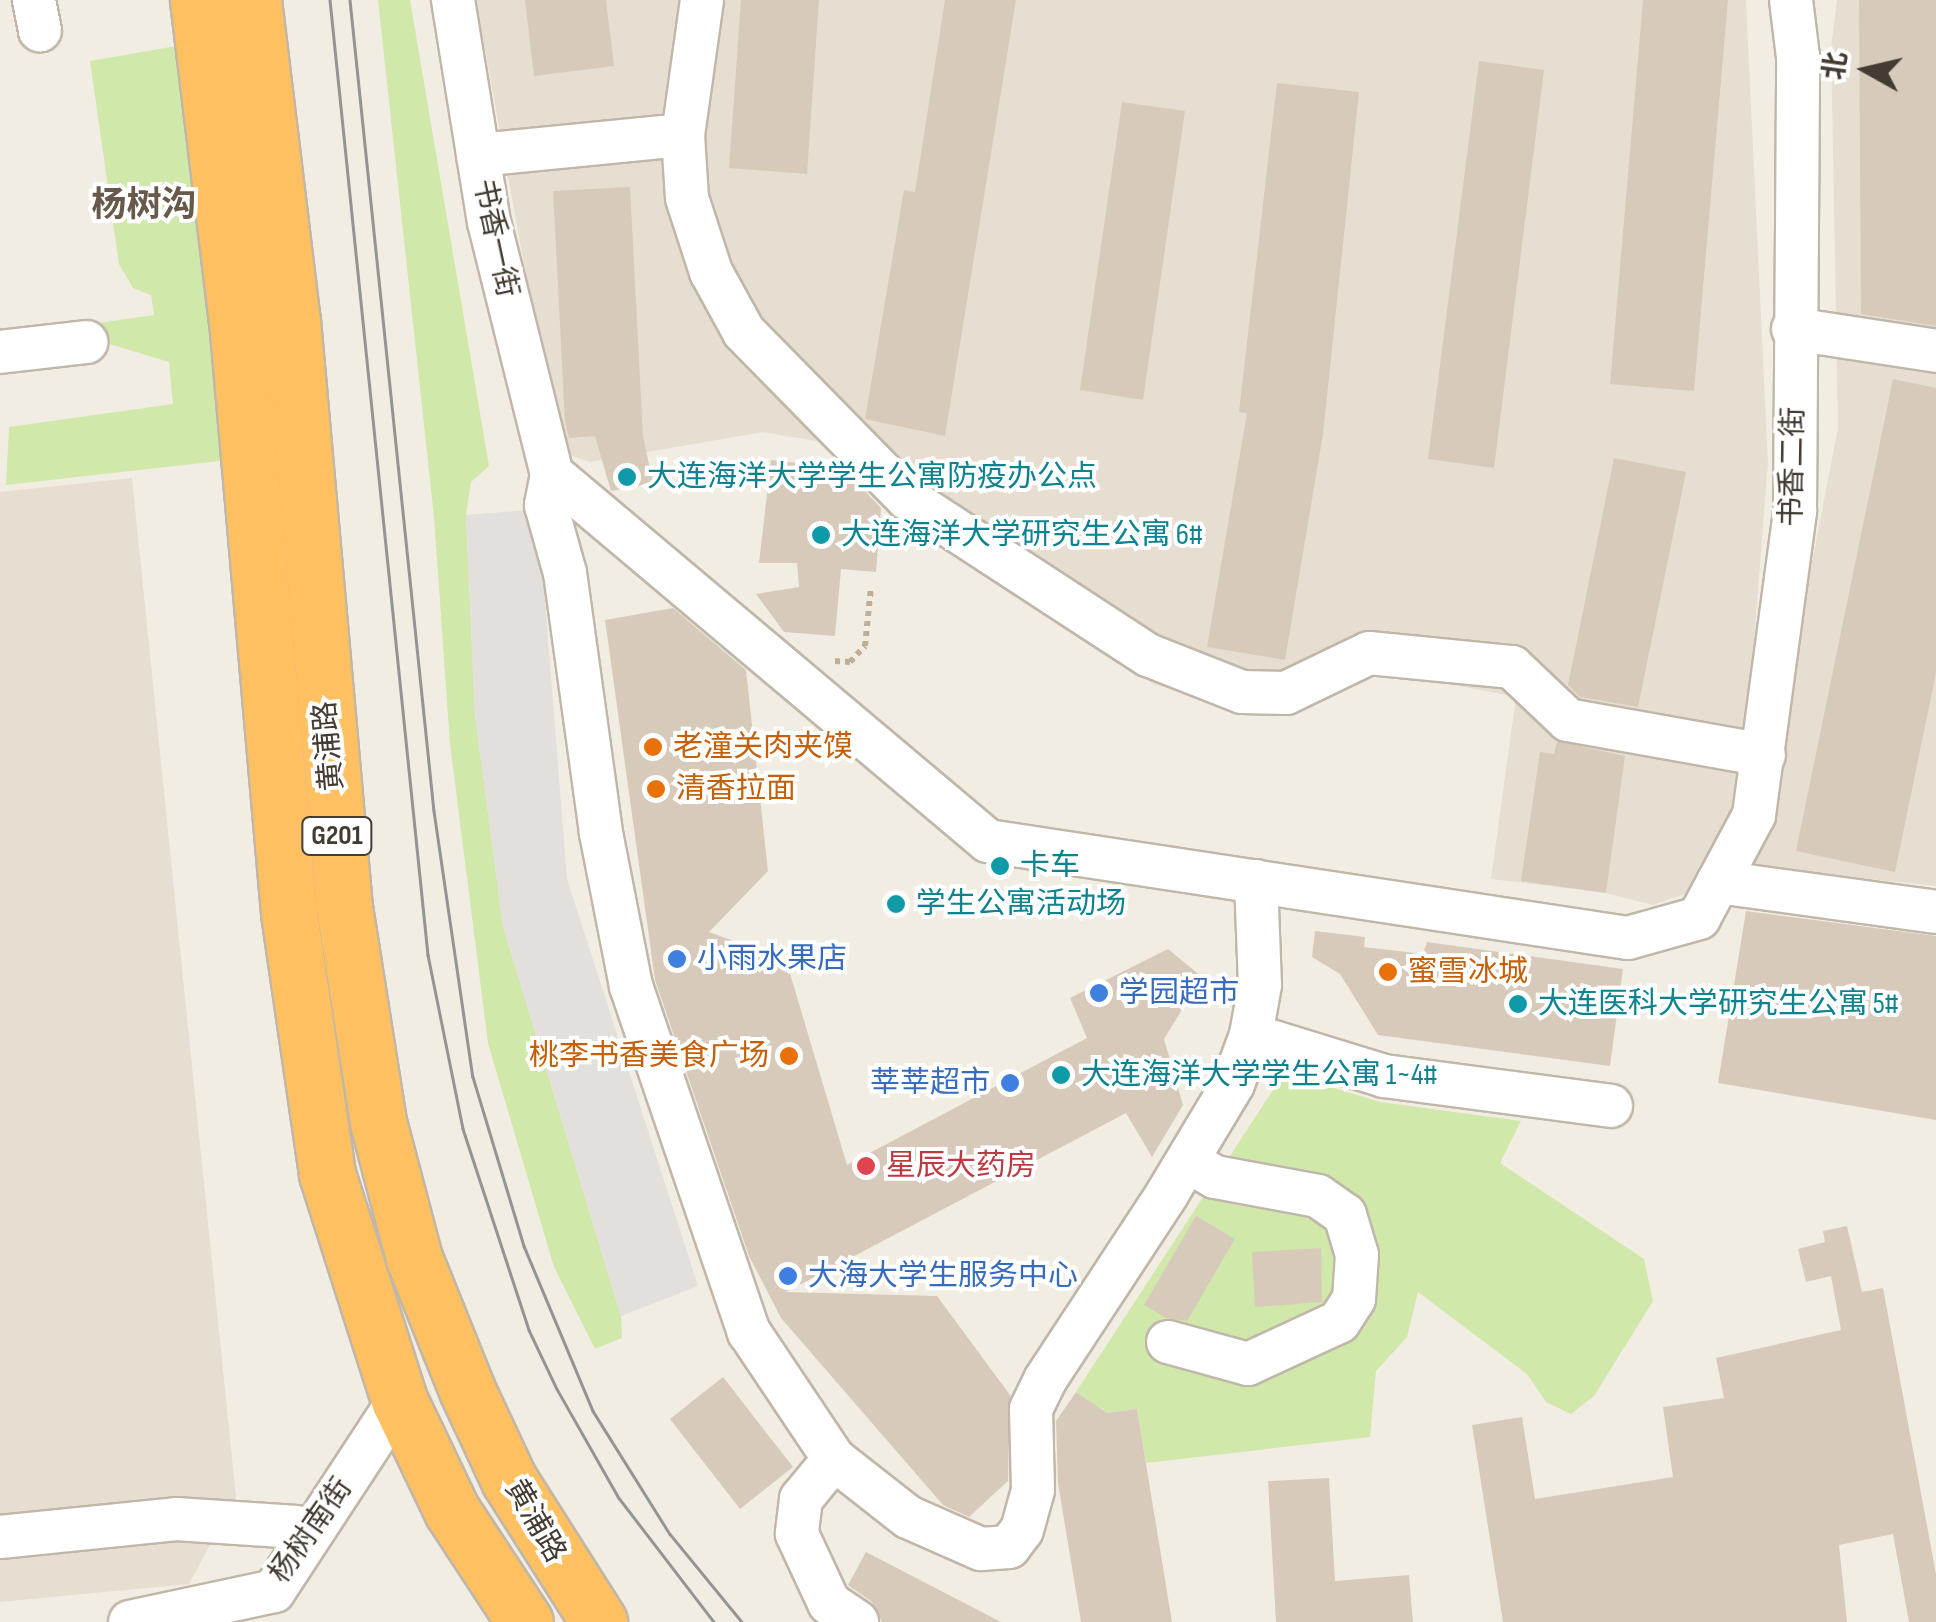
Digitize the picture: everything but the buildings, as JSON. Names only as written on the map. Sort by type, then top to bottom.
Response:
[{"type":"highway","name":"黄浦路","points":[[198,0],[238,331],[308,1060],[350,1262],[399,1400],[452,1511],[525,1622]]},
{"type":"highway","name":"黄浦路","points":[[252,0],[292,320],[344,907],[378,1122],[414,1258],[467,1390],[517,1494],[599,1622]]},
{"type":"street","name":"书香一街","points":[[454,0],[478,155],[552,474],[546,505],[566,574],[601,833],[631,986],[749,1332],[834,1459],[908,1517],[981,1549],[1009,1548],[1034,1490],[1031,1409],[1044,1380],[1187,1161]]},
{"type":"street","points":[[702,0],[683,134],[687,198],[711,272],[744,332],[906,498],[1148,655],[1242,692],[1286,693],[1369,652],[1512,667],[1568,720],[1764,755]]},
{"type":"street","name":"书香二街","points":[[1709,900],[1754,815],[1795,512],[1793,329],[1798,58],[1791,0]]},
{"type":"street","points":[[478,155],[683,134]]},
{"type":"street","points":[[1793,329],[1936,351]]},
{"type":"street","points":[[0,352],[86,342]]},
{"type":"street","points":[[552,474],[988,842],[1628,938],[1709,900],[1936,912]]},
{"type":"street","points":[[1168,1342],[1207,1358],[1248,1364],[1339,1322],[1354,1299],[1357,1255],[1345,1215],[1318,1196],[1216,1177],[1187,1161],[1233,1084],[1252,1035],[1260,985],[1256,882]]},
{"type":"street","points":[[1252,1035],[1384,1076],[1611,1106]]},
{"type":"street","name":"杨树南街","points":[[130,1622],[275,1606],[399,1400]]},
{"type":"street","points":[[834,1459],[802,1500],[796,1534],[830,1603],[857,1622]]},
{"type":"street","points":[[0,1537],[176,1518],[297,1527]]},
{"type":"shaded area","points":[[476,0],[1746,0],[1768,463],[1744,766],[1728,834],[1692,891],[1653,905],[1606,893],[1491,879],[1516,697],[1377,670],[1257,712],[1153,684],[1078,624],[911,520],[894,523],[893,502],[839,445],[763,432],[590,462],[558,451]]},
{"type":"shaded area","points":[[1837,0],[1936,0],[1936,886],[1753,867],[1838,428],[1831,48]]},
{"type":"shaded area","points":[[132,478],[236,1497],[189,1584],[0,1602],[0,492]]},
{"type":"shaded area","points":[[529,510],[541,551],[567,879],[698,1286],[621,1316],[503,926],[475,714],[466,515]]},
{"type":"green space","points":[[378,0],[410,0],[489,466],[471,482],[466,515],[475,714],[503,926],[621,1316],[622,1338],[595,1349],[554,1267],[488,1043],[450,744],[434,517]]},
{"type":"green space","points":[[182,45],[228,460],[6,485],[9,427],[173,404],[169,362],[103,342],[99,323],[154,315],[151,295],[133,288],[119,264],[90,61]]},
{"type":"green space","points":[[1284,1073],[1380,1102],[1521,1121],[1500,1163],[1644,1259],[1653,1301],[1594,1396],[1571,1414],[1546,1402],[1527,1374],[1418,1292],[1407,1337],[1376,1371],[1370,1437],[1146,1463],[1137,1409],[1107,1413],[1076,1392]]},
{"type":"tram line","points":[[330,0],[428,955],[463,1129],[529,1330],[557,1389],[619,1498],[714,1622]]},
{"type":"tram line","points":[[350,0],[434,811],[473,1077],[524,1246],[593,1411],[670,1534],[742,1622]]},
{"type":"place","name":"大连海洋大学学生公寓防疫办公点","points":[[627,477]]},
{"type":"place","name":"大连海洋大学研究生公寓 6#","points":[[821,535]]},
{"type":"place","name":"老潼关肉夹馍","points":[[653,747]]},
{"type":"place","name":"清香拉面","points":[[656,789]]},
{"type":"place","name":"卡车","points":[[1000,866]]},
{"type":"place","name":"学生公寓活动场","points":[[896,904]]},
{"type":"place","name":"小雨水果店","points":[[677,959]]},
{"type":"place","name":"蜜雪冰城","points":[[1388,972]]},
{"type":"place","name":"学园超市","points":[[1099,993]]},
{"type":"place","name":"大连医科大学研究生公寓 5#","points":[[1518,1004]]},
{"type":"place","name":"桃李书香美食广场","points":[[789,1056]]},
{"type":"place","name":"大连海洋大学学生公寓 1~4#","points":[[1061,1075]]},
{"type":"place","name":"莘莘超市","points":[[1010,1083]]},
{"type":"place","name":"星辰大药房","points":[[866,1166]]},
{"type":"place","name":"大海大学生服务中心","points":[[788,1276]]},
{"type":"district","name":"杨树沟","points":[[144,206]]}]
